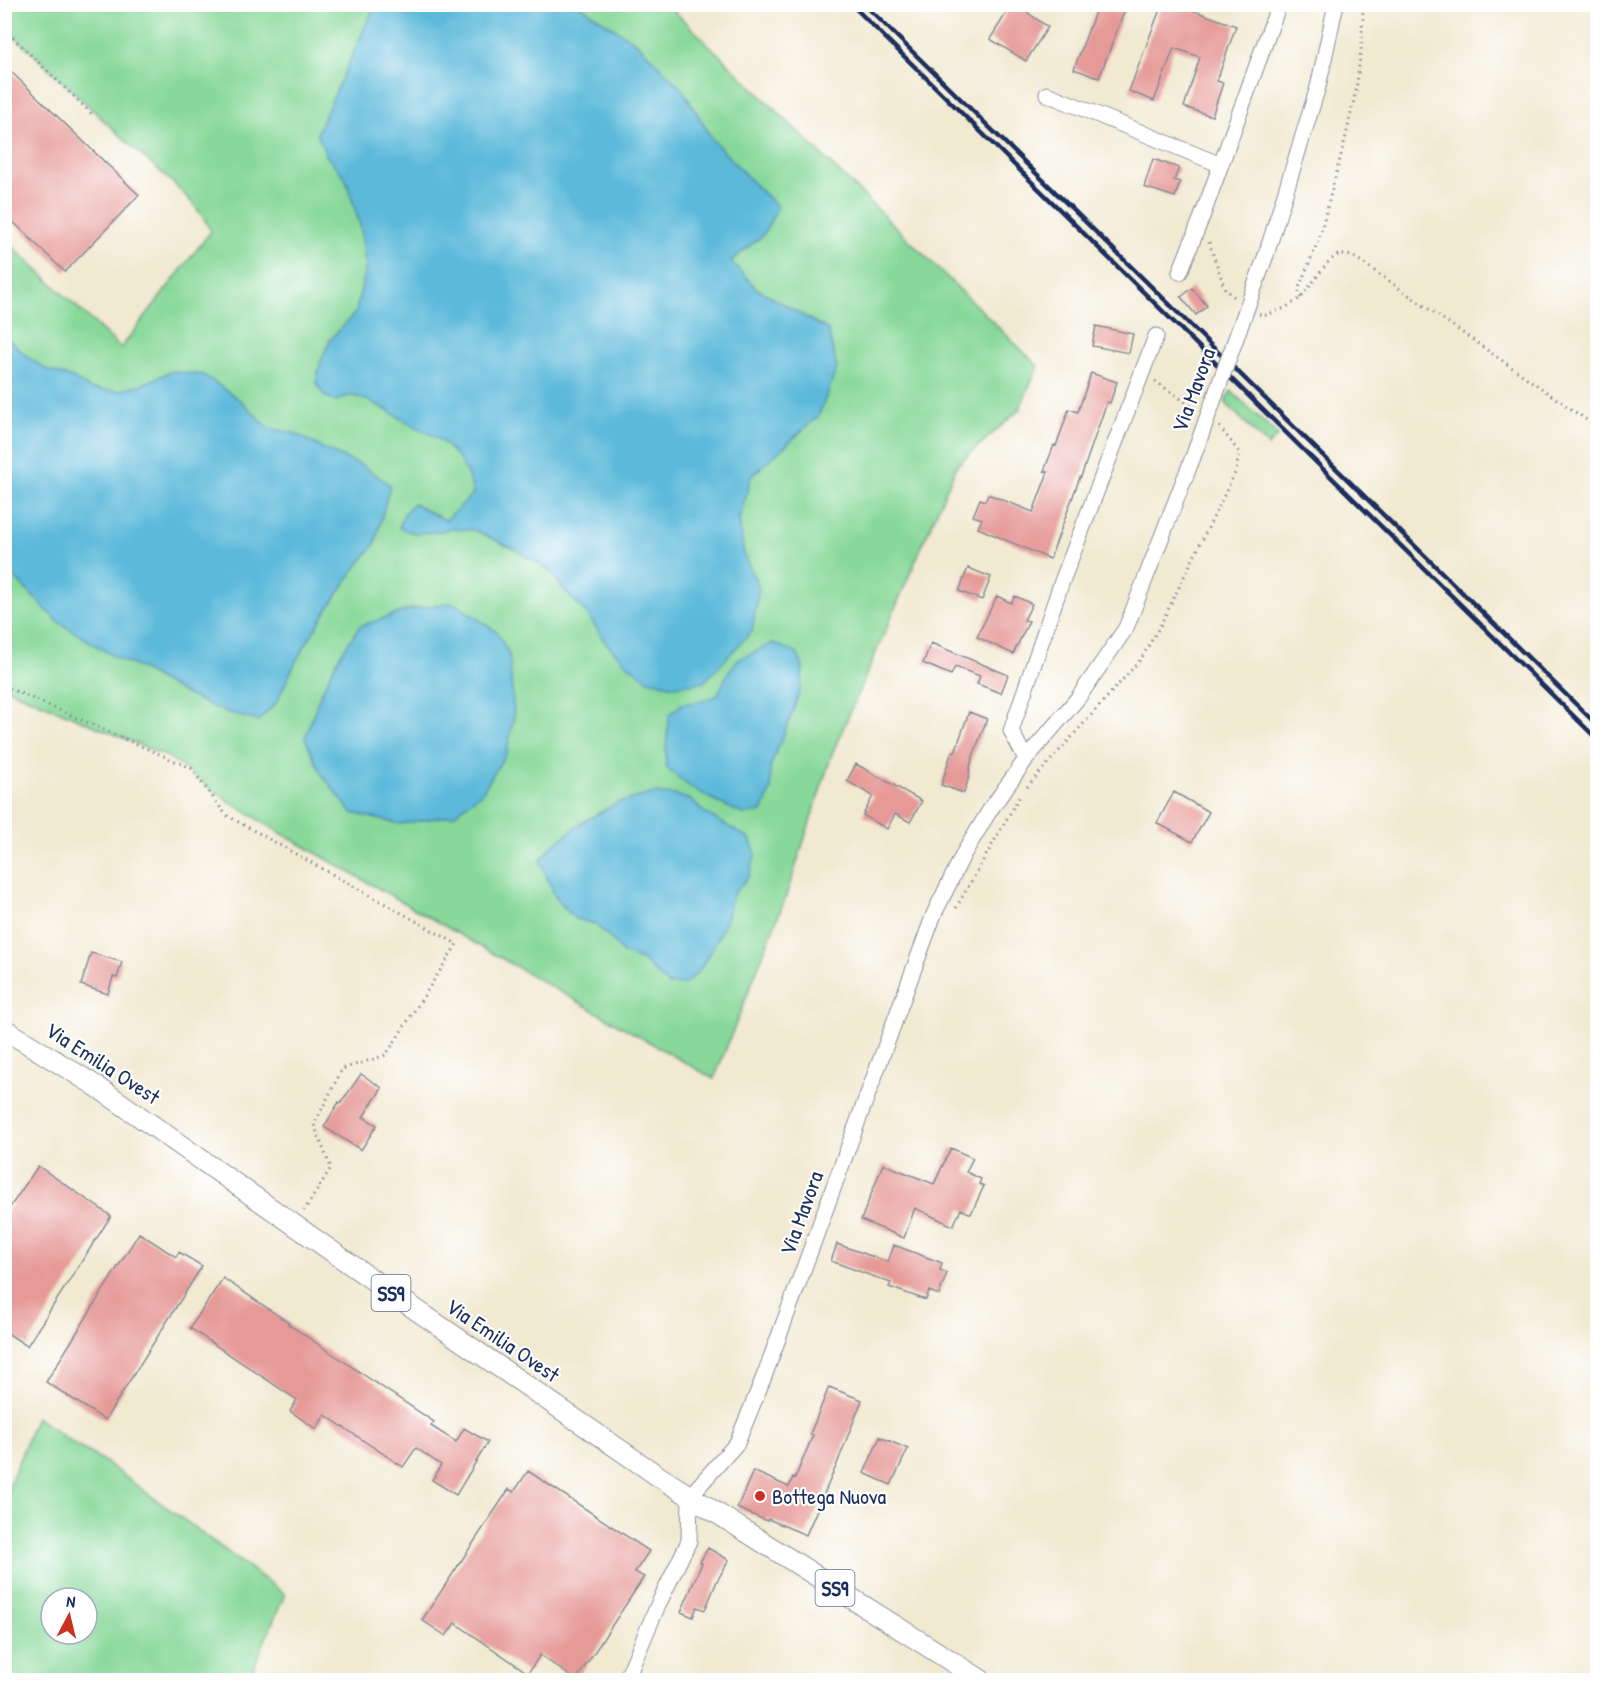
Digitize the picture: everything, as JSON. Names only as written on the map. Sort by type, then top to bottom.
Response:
[{"type":"main road","name":"Via Emilia Ovest","points":[[4,1029],[96,1086],[418,1312],[690,1496],[981,1680]]},
{"type":"street","points":[[1180,272],[1279,4]]},
{"type":"street","name":"Via Mavora","points":[[690,1496],[737,1443],[771,1374],[845,1179],[934,914],[969,844],[1026,759],[1078,698],[1126,628],[1193,457],[1266,255],[1318,87],[1336,4]]},
{"type":"street","points":[[1047,94],[1221,165]]},
{"type":"street","points":[[1026,759],[1011,731],[1061,584],[1156,336]]},
{"type":"street","points":[[626,1680],[658,1605],[689,1541],[690,1496]]},
{"type":"path","points":[[1301,298],[1298,290],[1319,239],[1356,90],[1362,41],[1363,4]]},
{"type":"path","points":[[4,29],[93,115]]},
{"type":"path","points":[[1356,258],[1598,428]]},
{"type":"path","points":[[1142,371],[1176,395]]},
{"type":"path","points":[[952,914],[1024,790],[1141,659],[1160,626],[1236,471],[1239,452],[1219,426]]},
{"type":"path","points":[[4,687],[192,768],[226,814],[457,944],[386,1055],[342,1069],[314,1125],[331,1168],[295,1225]]},
{"type":"green space","points":[[5,5],[668,5],[1038,366],[1019,410],[957,465],[832,754],[785,899],[714,1079],[279,832],[225,799],[168,757],[5,688],[4,239],[121,348],[211,231],[194,205],[173,183],[5,27]]},
{"type":"green space","points":[[1231,391],[1278,435],[1268,446],[1225,402]]},
{"type":"green space","points":[[36,1417],[102,1460],[285,1594],[248,1680],[5,1680],[5,1496]]},
{"type":"water","points":[[377,5],[579,5],[638,44],[683,90],[712,139],[778,207],[763,235],[731,261],[756,288],[828,330],[837,368],[819,415],[751,477],[739,520],[744,555],[759,588],[752,631],[704,682],[675,686],[648,680],[627,664],[605,642],[589,616],[548,569],[514,549],[474,530],[452,529],[415,533],[399,528],[404,514],[413,503],[446,520],[473,494],[468,475],[462,464],[445,444],[435,437],[367,400],[351,396],[335,401],[324,396],[316,382],[321,361],[330,340],[356,312],[366,267],[360,225],[345,177],[326,155],[317,133]]},
{"type":"water","points":[[4,334],[24,354],[47,370],[73,378],[90,389],[118,391],[143,384],[172,371],[204,375],[240,400],[269,428],[294,433],[363,466],[390,485],[375,544],[325,613],[297,659],[276,703],[258,721],[220,710],[113,656],[58,622],[5,568]]},
{"type":"water","points":[[449,603],[459,606],[497,632],[509,654],[514,715],[507,752],[483,791],[454,815],[400,824],[352,813],[322,775],[305,738],[320,695],[339,657],[360,626],[408,610]]},
{"type":"water","points":[[773,643],[797,653],[803,667],[801,686],[770,767],[771,789],[762,812],[743,814],[690,787],[666,767],[669,715],[682,704],[717,696],[737,660]]},
{"type":"water","points":[[655,793],[675,795],[691,800],[705,813],[750,839],[756,854],[749,876],[732,896],[725,923],[711,951],[698,972],[685,984],[668,985],[642,960],[623,953],[595,924],[574,918],[556,898],[540,861],[552,846],[583,822],[617,803]]},
{"type":"building","points":[[1012,4],[1034,4],[1028,13],[1048,27],[1026,61],[990,39]]},
{"type":"building","points":[[1098,4],[1127,4],[1099,78],[1074,69]]},
{"type":"building","points":[[1162,4],[1191,4],[1189,9],[1236,26],[1217,81],[1223,83],[1212,116],[1184,107],[1200,57],[1174,48],[1154,101],[1129,91]]},
{"type":"building","points":[[4,65],[139,195],[65,272],[4,213]]},
{"type":"building","points":[[1153,159],[1179,168],[1174,180],[1180,182],[1175,197],[1144,187]]},
{"type":"building","points":[[1192,288],[1207,306],[1196,315],[1181,297]]},
{"type":"building","points":[[1096,326],[1133,334],[1129,353],[1092,346]]},
{"type":"building","points":[[1091,373],[1117,382],[1110,403],[1107,402],[1050,559],[978,528],[982,519],[973,516],[980,499],[985,501],[988,494],[1033,512],[1048,472],[1044,471],[1069,409],[1078,412]]},
{"type":"building","points":[[968,568],[991,577],[982,600],[959,591]]},
{"type":"building","points":[[997,596],[1011,603],[1015,596],[1032,604],[1024,620],[1029,621],[1013,654],[977,637]]},
{"type":"building","points":[[931,643],[1008,675],[1001,693],[977,684],[980,676],[955,667],[951,675],[923,663]]},
{"type":"building","points":[[969,712],[987,719],[972,759],[964,793],[941,785],[952,751],[955,752]]},
{"type":"building","points":[[856,764],[922,801],[910,822],[895,814],[887,829],[863,815],[873,796],[847,781]]},
{"type":"building","points":[[1174,792],[1209,812],[1192,842],[1157,823]]},
{"type":"building","points":[[91,953],[122,962],[117,978],[113,977],[108,994],[81,985]]},
{"type":"building","points":[[361,1074],[382,1088],[363,1117],[377,1125],[361,1150],[324,1127],[339,1102],[341,1103]]},
{"type":"building","points":[[951,1148],[973,1158],[966,1172],[981,1179],[979,1184],[984,1186],[971,1214],[961,1209],[953,1226],[915,1208],[904,1238],[861,1220],[883,1164],[934,1184]]},
{"type":"building","points":[[38,1166],[111,1216],[27,1346],[4,1331],[4,1216]]},
{"type":"building","points":[[139,1233],[176,1257],[179,1252],[202,1266],[105,1420],[46,1382]]},
{"type":"building","points":[[837,1244],[888,1262],[894,1245],[942,1263],[940,1270],[947,1273],[939,1295],[929,1291],[926,1300],[889,1287],[891,1283],[831,1261]]},
{"type":"building","points":[[223,1278],[434,1422],[431,1426],[456,1442],[464,1428],[488,1442],[456,1495],[432,1480],[441,1465],[416,1448],[403,1467],[325,1415],[316,1429],[290,1411],[297,1400],[190,1328]]},
{"type":"building","points":[[829,1387],[862,1400],[806,1535],[737,1508],[753,1471],[789,1487],[813,1435],[810,1434]]},
{"type":"building","points":[[880,1437],[908,1449],[891,1485],[864,1473]]},
{"type":"building","points":[[528,1471],[649,1551],[635,1572],[644,1577],[576,1680],[540,1655],[528,1673],[455,1623],[446,1636],[422,1620],[509,1489],[514,1492]]},
{"type":"building","points":[[708,1548],[729,1560],[705,1610],[697,1607],[693,1617],[681,1612],[702,1563],[700,1562]]},
{"type":"railway","points":[[851,4],[1598,740]]},
{"type":"railway","points":[[864,4],[1598,726]]},
{"type":"place","name":"Bottega Nuova","points":[[760,1496]]}]
